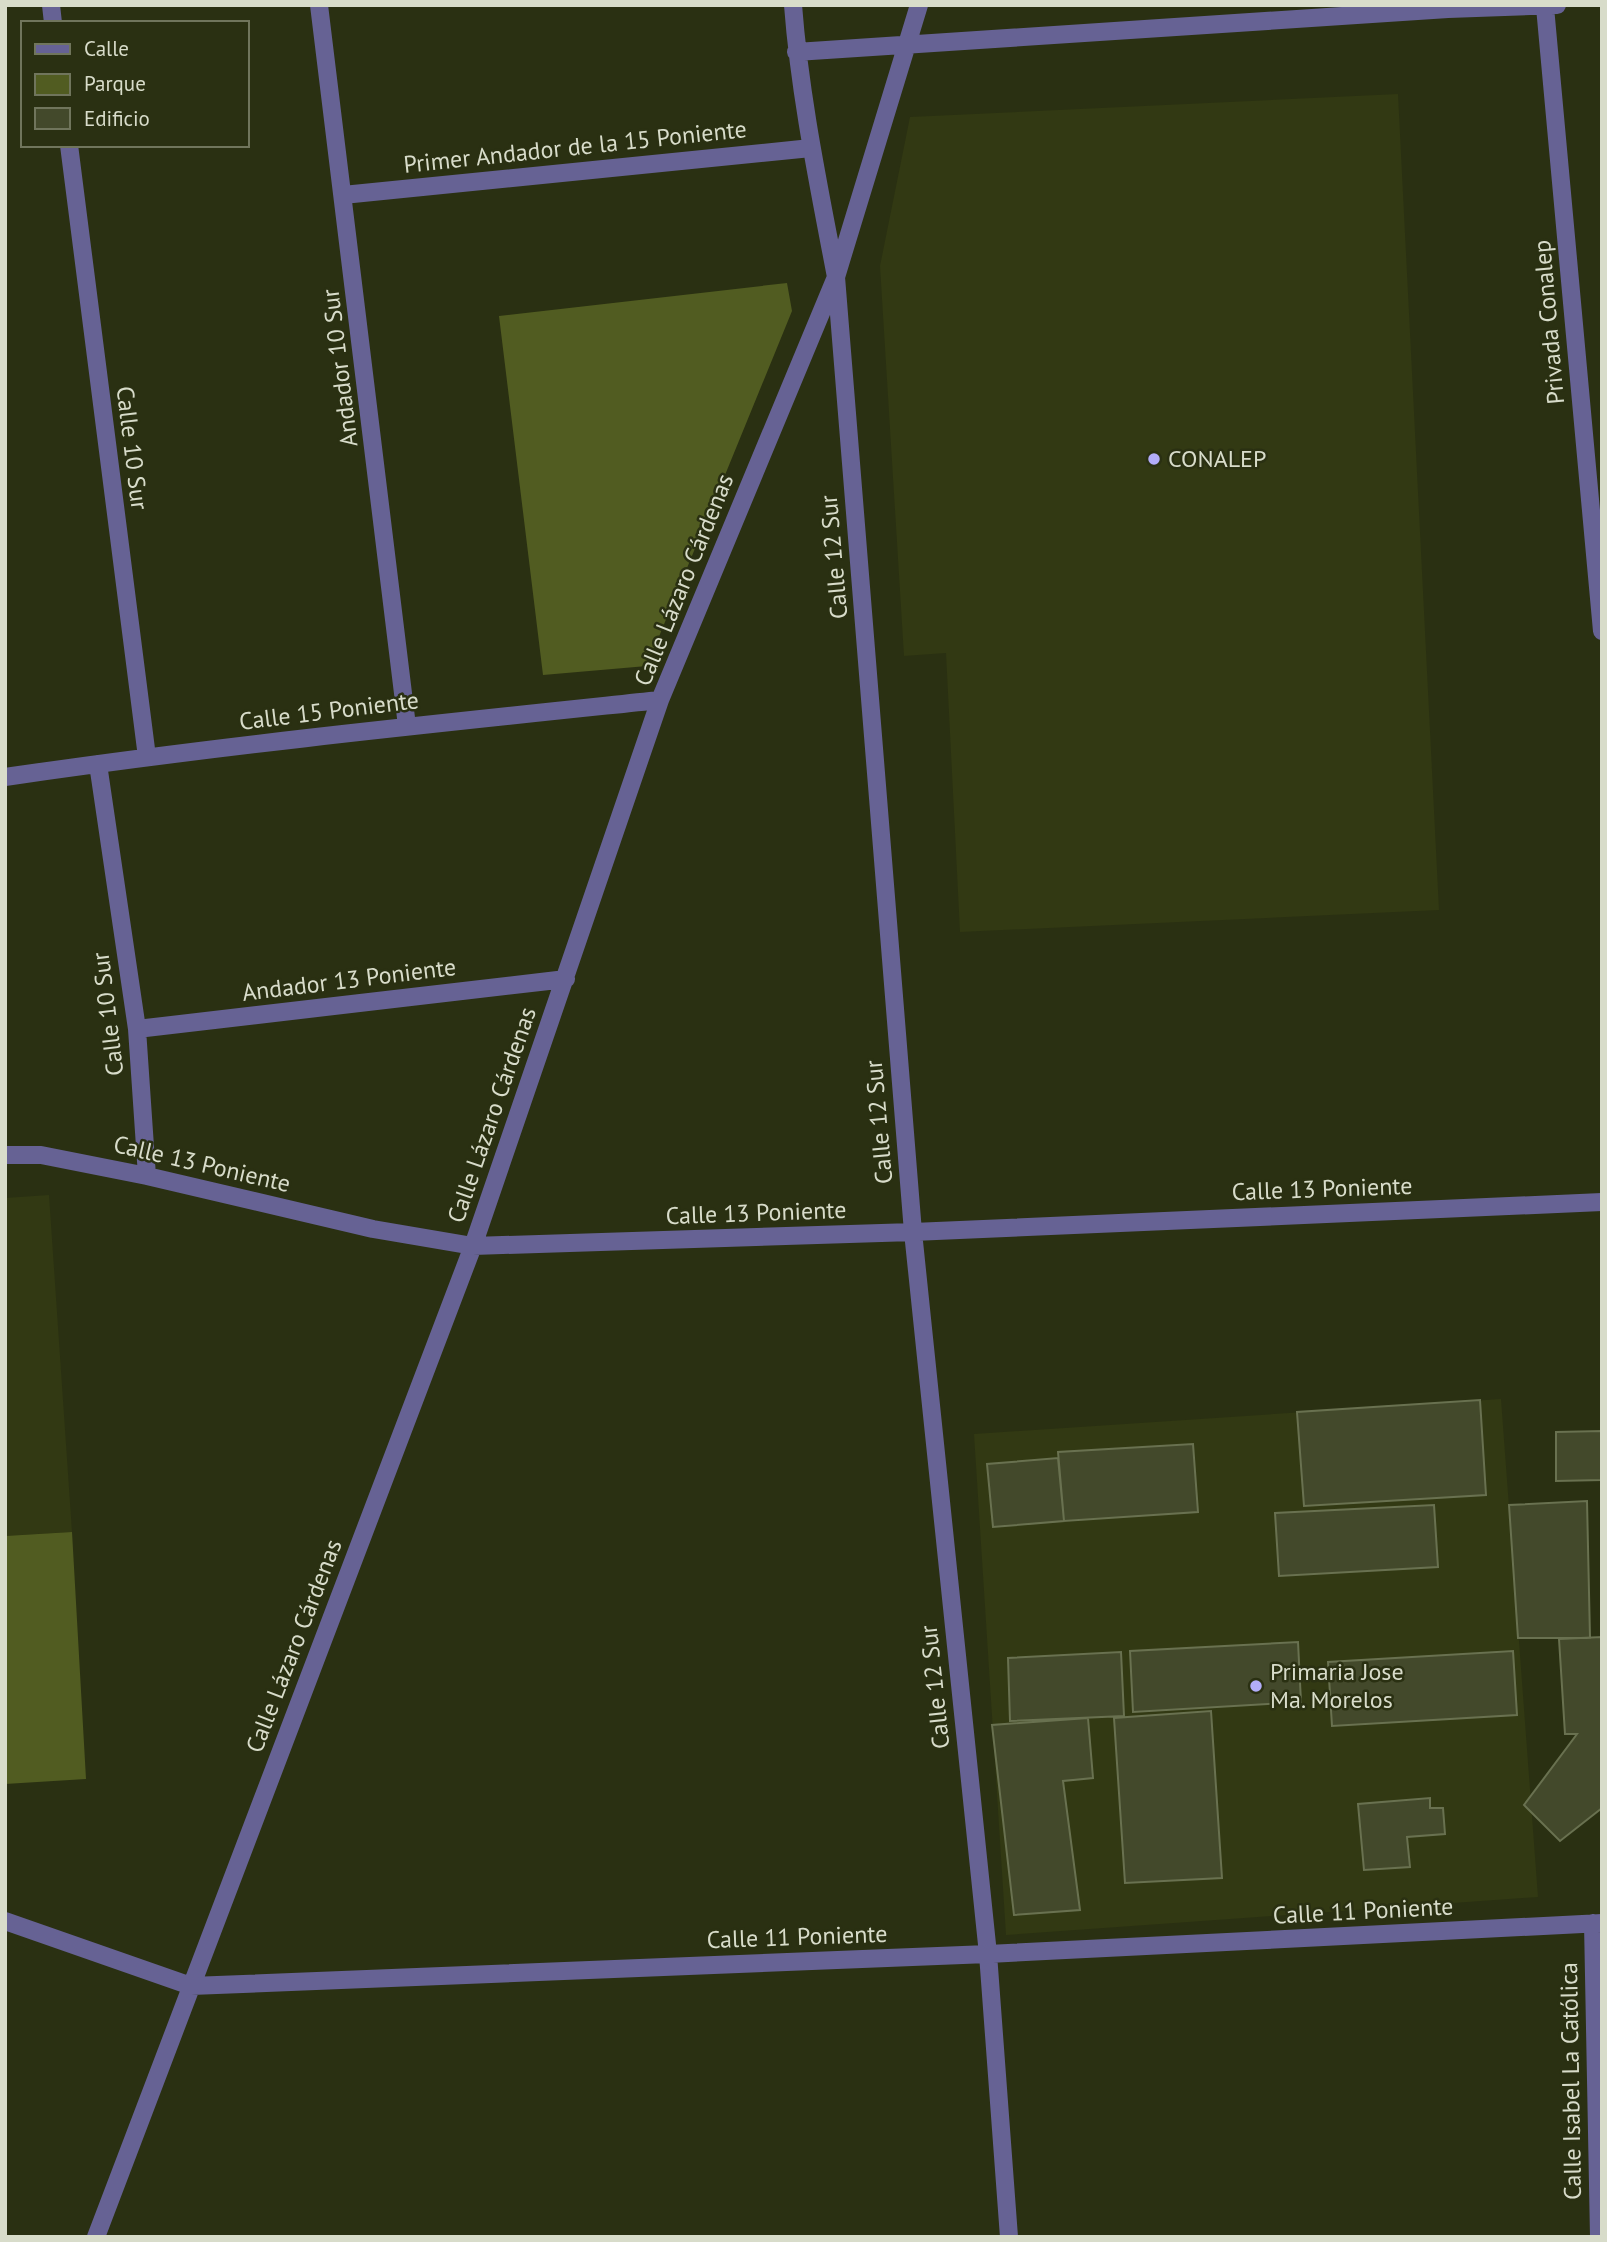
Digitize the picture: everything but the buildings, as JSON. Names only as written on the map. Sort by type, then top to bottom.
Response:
[{"type":"street","name":"Andador 10 Sur","points":[[319,5],[407,726]]},
{"type":"street","name":"Calle 12 Sur","points":[[793,5],[796,52],[811,148],[836,276],[913,1232],[988,1954],[1009,2237]]},
{"type":"street","name":"Calle Lázaro Cárdenas","points":[[96,2237],[473,1246],[660,700],[836,276],[919,5]]},
{"type":"street","points":[[796,52],[1448,7],[1551,6]]},
{"type":"street","name":"Privada Conalep","points":[[1551,6],[1602,631]]},
{"type":"street","name":"Calle 10 Sur","points":[[69,147],[147,757]]},
{"type":"street","name":"Primer Andador de la 15 Poniente","points":[[344,195],[811,148]]},
{"type":"street","name":"Calle 15 Poniente","points":[[5,778],[147,757],[407,726],[660,700]]},
{"type":"street","name":"Calle 10 Sur","points":[[98,764],[137,1029],[147,1176]]},
{"type":"street","name":"Andador 13 Poniente","points":[[137,1029],[566,979]]},
{"type":"street","name":"Calle 13 Poniente","points":[[5,1155],[41,1155],[147,1176],[373,1229],[473,1246],[913,1232],[1602,1202]]},
{"type":"street","name":"Calle 11 Poniente","points":[[5,1921],[191,1986],[988,1954],[1597,1923]]},
{"type":"street","name":"Calle Isabel La Católica","points":[[1597,1923],[1599,2237]]},
{"type":"shaded area","name":"CONALEP","points":[[1398,94],[1439,910],[960,932],[946,653],[904,656],[880,266],[910,117]]},
{"type":"shaded area","points":[[49,1195],[72,1532],[5,1536],[5,1198]]},
{"type":"shaded area","name":"Primaria Jose Ma. Morelos","points":[[1501,1399],[1538,1897],[1006,1935],[974,1434]]},
{"type":"green space","points":[[787,283],[792,311],[647,666],[543,675],[499,316]]},
{"type":"green space","points":[[72,1532],[86,1779],[5,1784],[5,1536]]},
{"type":"place","name":"CONALEP","points":[[1154,459]]},
{"type":"place","name":"Primaria Jose Ma. Morelos","points":[[1256,1686]]}]
